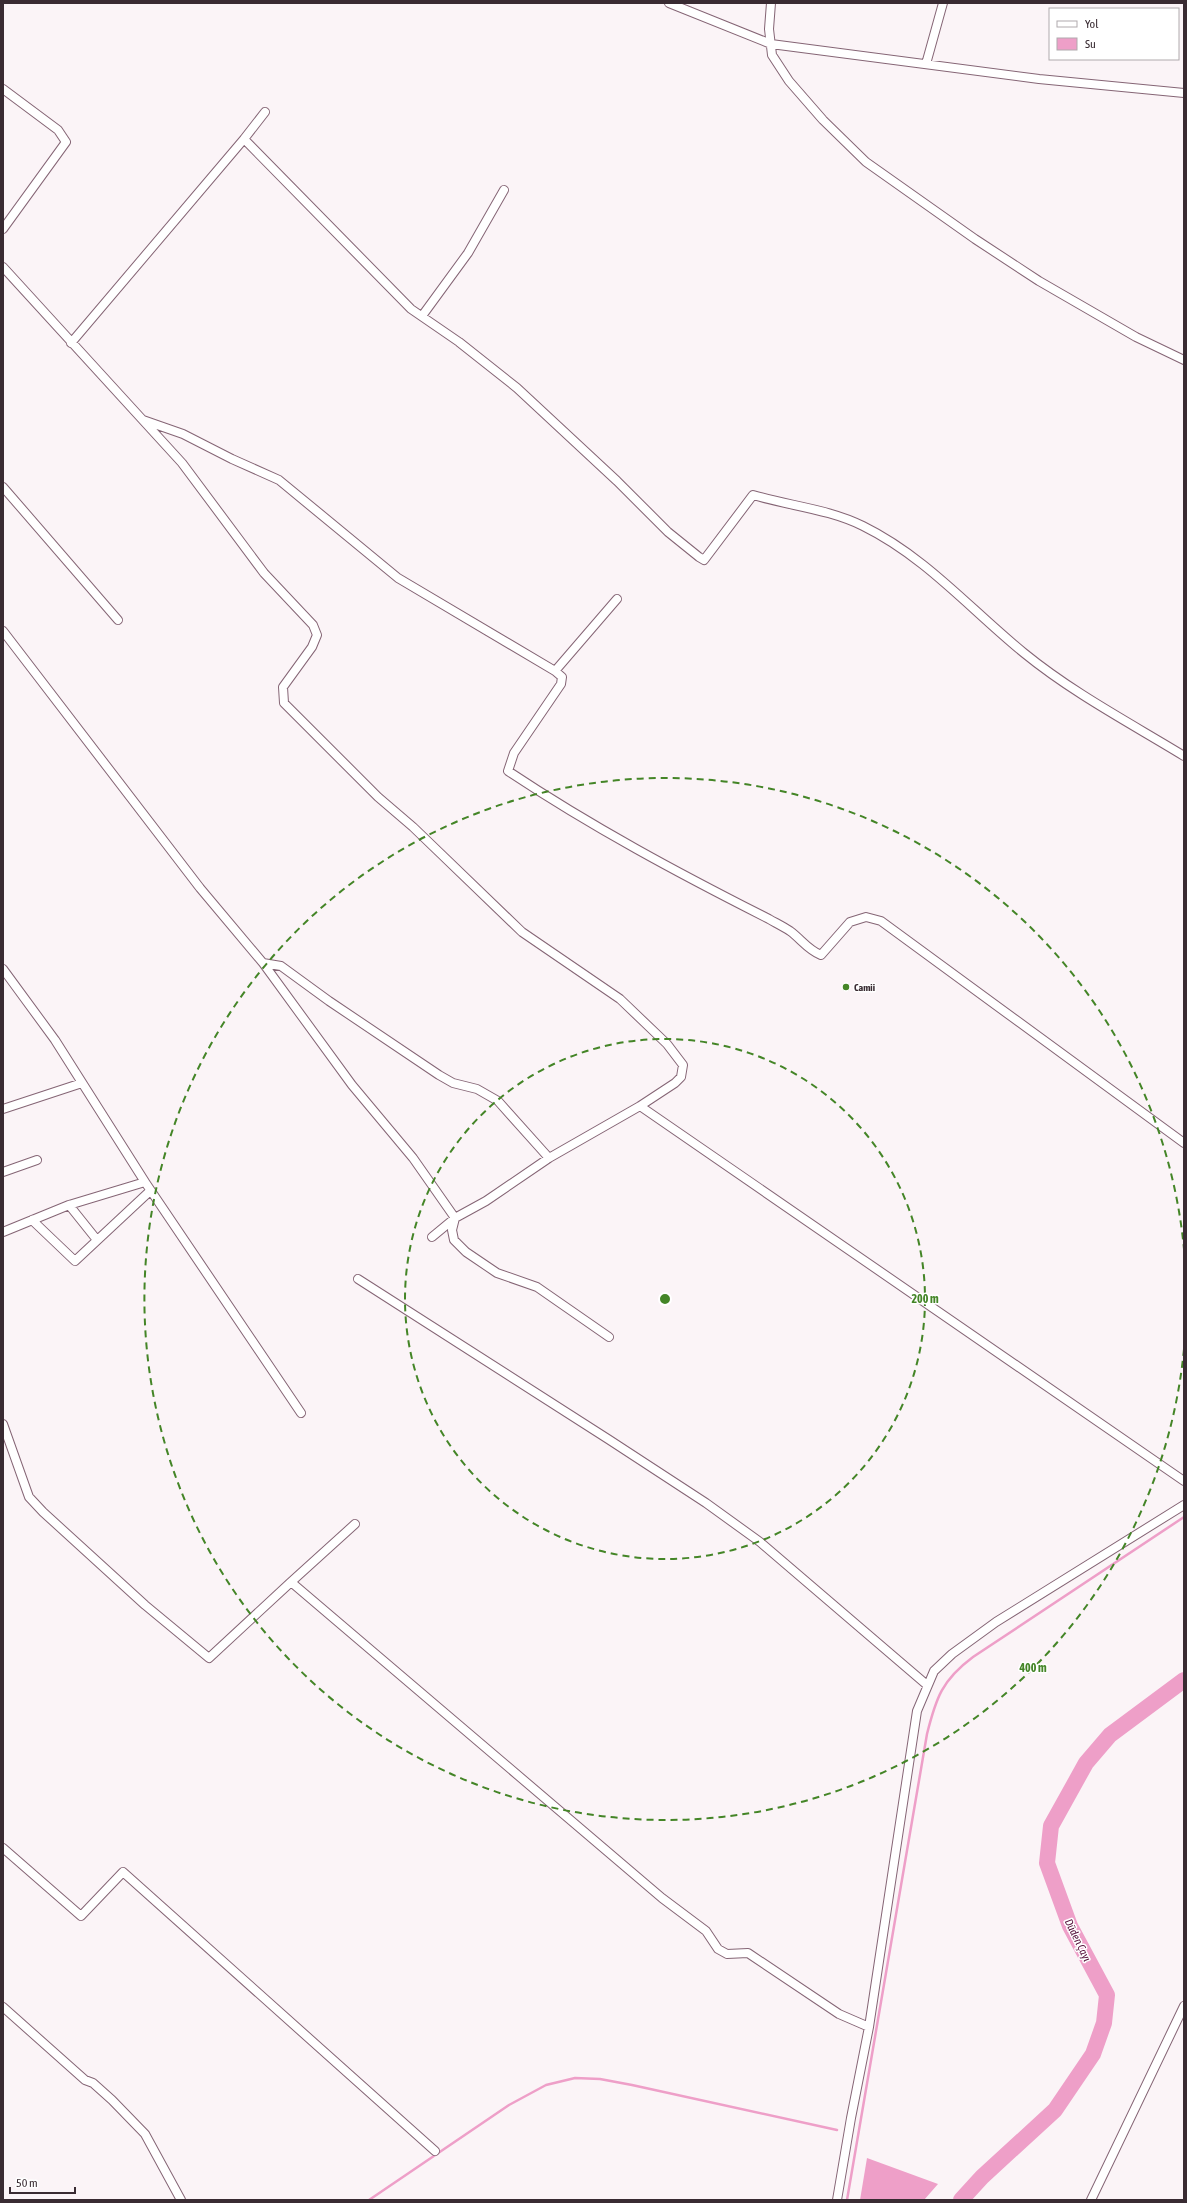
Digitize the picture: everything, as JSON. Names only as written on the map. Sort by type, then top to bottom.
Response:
[{"type":"street","points":[[669,3],[771,44],[1040,79],[1184,93]]},
{"type":"street","points":[[771,3],[772,55],[789,81],[823,120],[866,162],[975,239],[1039,281],[1136,337],[1184,360]]},
{"type":"street","points":[[926,64],[943,3]]},
{"type":"street","points":[[3,89],[58,130],[66,142],[3,229]]},
{"type":"street","points":[[71,343],[244,139],[265,112]]},
{"type":"street","points":[[244,139],[411,309],[517,388],[617,481],[668,532],[699,557],[704,560],[753,495],[818,510],[863,525],[904,550],[952,588],[1024,653],[1059,680],[1184,756]]},
{"type":"street","points":[[422,316],[468,253],[504,190]]},
{"type":"street","points":[[3,267],[140,419],[182,463],[264,573],[313,625],[317,635],[312,647],[282,687],[284,703],[378,796],[413,827],[522,932],[620,999],[667,1044],[684,1065],[681,1077],[675,1084],[640,1106],[548,1158],[486,1201],[455,1218],[432,1237]]},
{"type":"street","points":[[140,419],[184,434],[232,459],[279,480],[398,578],[555,671],[562,677],[561,684],[514,753],[508,771],[553,801],[644,854],[784,928],[812,952],[821,956],[850,922],[866,917],[881,921],[1184,1143]]},
{"type":"street","points":[[3,487],[118,620]]},
{"type":"street","points":[[555,671],[617,599]]},
{"type":"street","points":[[3,631],[200,888],[263,963],[352,1085],[413,1158],[455,1218],[452,1230],[454,1240],[466,1252],[497,1273],[537,1287],[609,1338]]},
{"type":"street","points":[[263,963],[281,966],[329,1001],[439,1075],[453,1083],[490,1095],[510,1112],[548,1158]]},
{"type":"street","points":[[3,969],[55,1040],[150,1191],[301,1413]]},
{"type":"street","points":[[3,1109],[82,1083]]},
{"type":"street","points":[[640,1106],[1184,1481]]},
{"type":"street","points":[[3,1172],[37,1160]]},
{"type":"street","points":[[3,1232],[69,1205],[145,1182]]},
{"type":"street","points":[[32,1220],[75,1261],[150,1191]]},
{"type":"street","points":[[69,1205],[97,1240]]},
{"type":"street","points":[[358,1279],[615,1443],[754,1537],[927,1685]]},
{"type":"street","points":[[3,1424],[30,1497],[43,1512],[145,1605],[209,1658],[355,1524]]},
{"type":"street","points":[[837,2200],[851,2118],[870,2027],[917,1711],[927,1685],[934,1671],[946,1659],[996,1622],[1184,1505]]},
{"type":"street","points":[[291,1582],[662,1898],[706,1932],[718,1948],[727,1954],[748,1952],[839,2014],[870,2027]]},
{"type":"street","points":[[3,1848],[81,1916],[123,1872],[435,2151]]},
{"type":"street","points":[[1091,2200],[1184,2006]]},
{"type":"street","points":[[3,2008],[85,2080],[93,2083],[141,2129],[154,2149],[181,2200]]},
{"type":"water","points":[[867,2158],[938,2184],[924,2200],[860,2200]]},
{"type":"waterway","points":[[847,2200],[927,1734],[937,1700],[947,1682],[962,1665],[1184,1517]]},
{"type":"waterway","name":"Düden Çayı","points":[[961,2200],[982,2177],[1055,2110],[1093,2054],[1104,2023],[1107,1995],[1070,1926],[1047,1863],[1051,1826],[1086,1763],[1110,1735],[1184,1680]]},
{"type":"waterway","points":[[369,2200],[509,2105],[546,2085],[575,2078],[600,2079],[632,2085],[837,2130]]},
{"type":"place","name":"Camii","points":[[846,987]]}]
